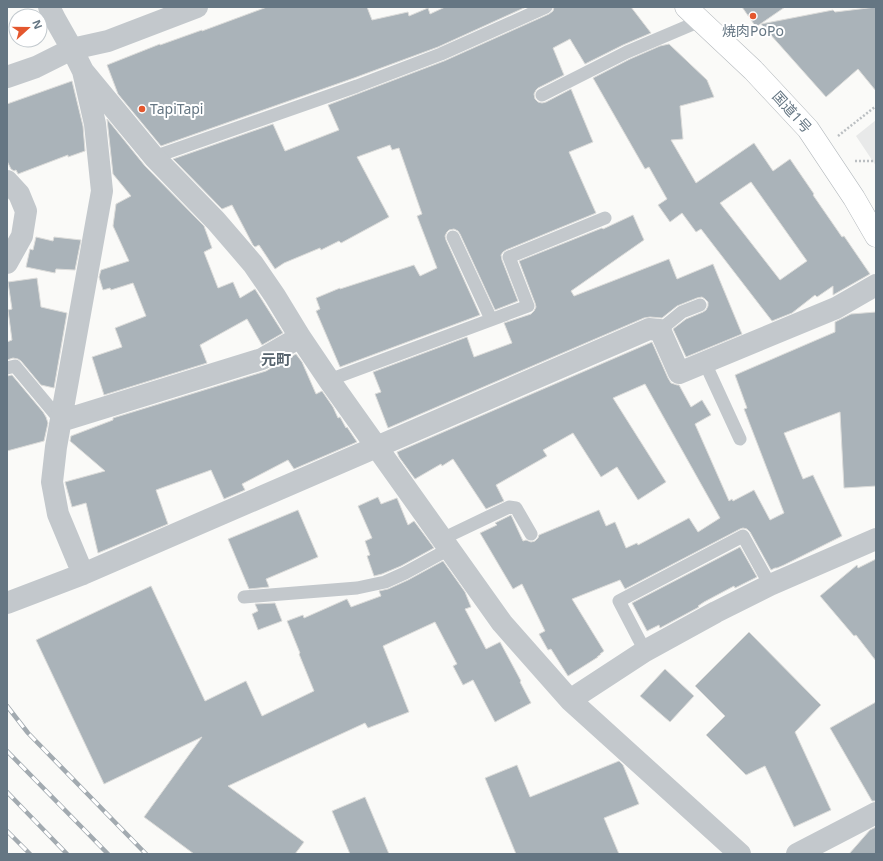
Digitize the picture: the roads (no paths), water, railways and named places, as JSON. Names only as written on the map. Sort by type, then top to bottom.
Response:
[{"type":"highway","name":"国道1号","points":[[693,14],[753,70],[808,129],[854,198],[876,236]]},
{"type":"street","points":[[49,7],[83,71],[154,158],[216,221],[253,264],[329,380],[502,623],[570,700],[740,854]]},
{"type":"street","points":[[7,78],[36,67],[72,49],[108,41],[197,7]]},
{"type":"street","points":[[83,71],[95,124],[102,191],[61,421],[52,482],[58,514],[83,574]]},
{"type":"street","points":[[7,181],[19,194],[26,211],[22,236],[7,263]]},
{"type":"street","points":[[7,603],[83,574],[649,329],[660,330],[678,373],[836,308],[876,285]]},
{"type":"street","points":[[61,421],[262,359],[300,337]]},
{"type":"street","points":[[570,700],[645,651],[716,612],[770,585],[876,539]]},
{"type":"street","points":[[797,854],[876,813]]},
{"type":"lane","points":[[154,158],[434,57],[546,7]]},
{"type":"lane","points":[[542,95],[626,52],[693,14]]},
{"type":"lane","points":[[329,380],[528,306],[509,257],[605,218]]},
{"type":"lane","points":[[453,237],[492,319]]},
{"type":"lane","points":[[660,330],[682,312],[700,305]]},
{"type":"lane","points":[[705,363],[740,439]]},
{"type":"lane","points":[[7,368],[15,366],[61,421]]},
{"type":"lane","points":[[244,597],[357,588],[385,582],[405,573],[446,544],[509,506],[516,508],[531,534]]},
{"type":"lane","points":[[645,651],[620,601],[743,536],[770,585]]},
{"type":"railway","points":[[7,706],[28,733],[146,854]]},
{"type":"railway","points":[[7,751],[108,854]]},
{"type":"railway","points":[[7,792],[67,854]]},
{"type":"railway","points":[[7,831],[30,854]]},
{"type":"place","name":"焼肉PoPo","points":[[753,16]]},
{"type":"place","name":"TapiTapi","points":[[142,109]]},
{"type":"district","name":"元町","points":[[276,360]]}]
